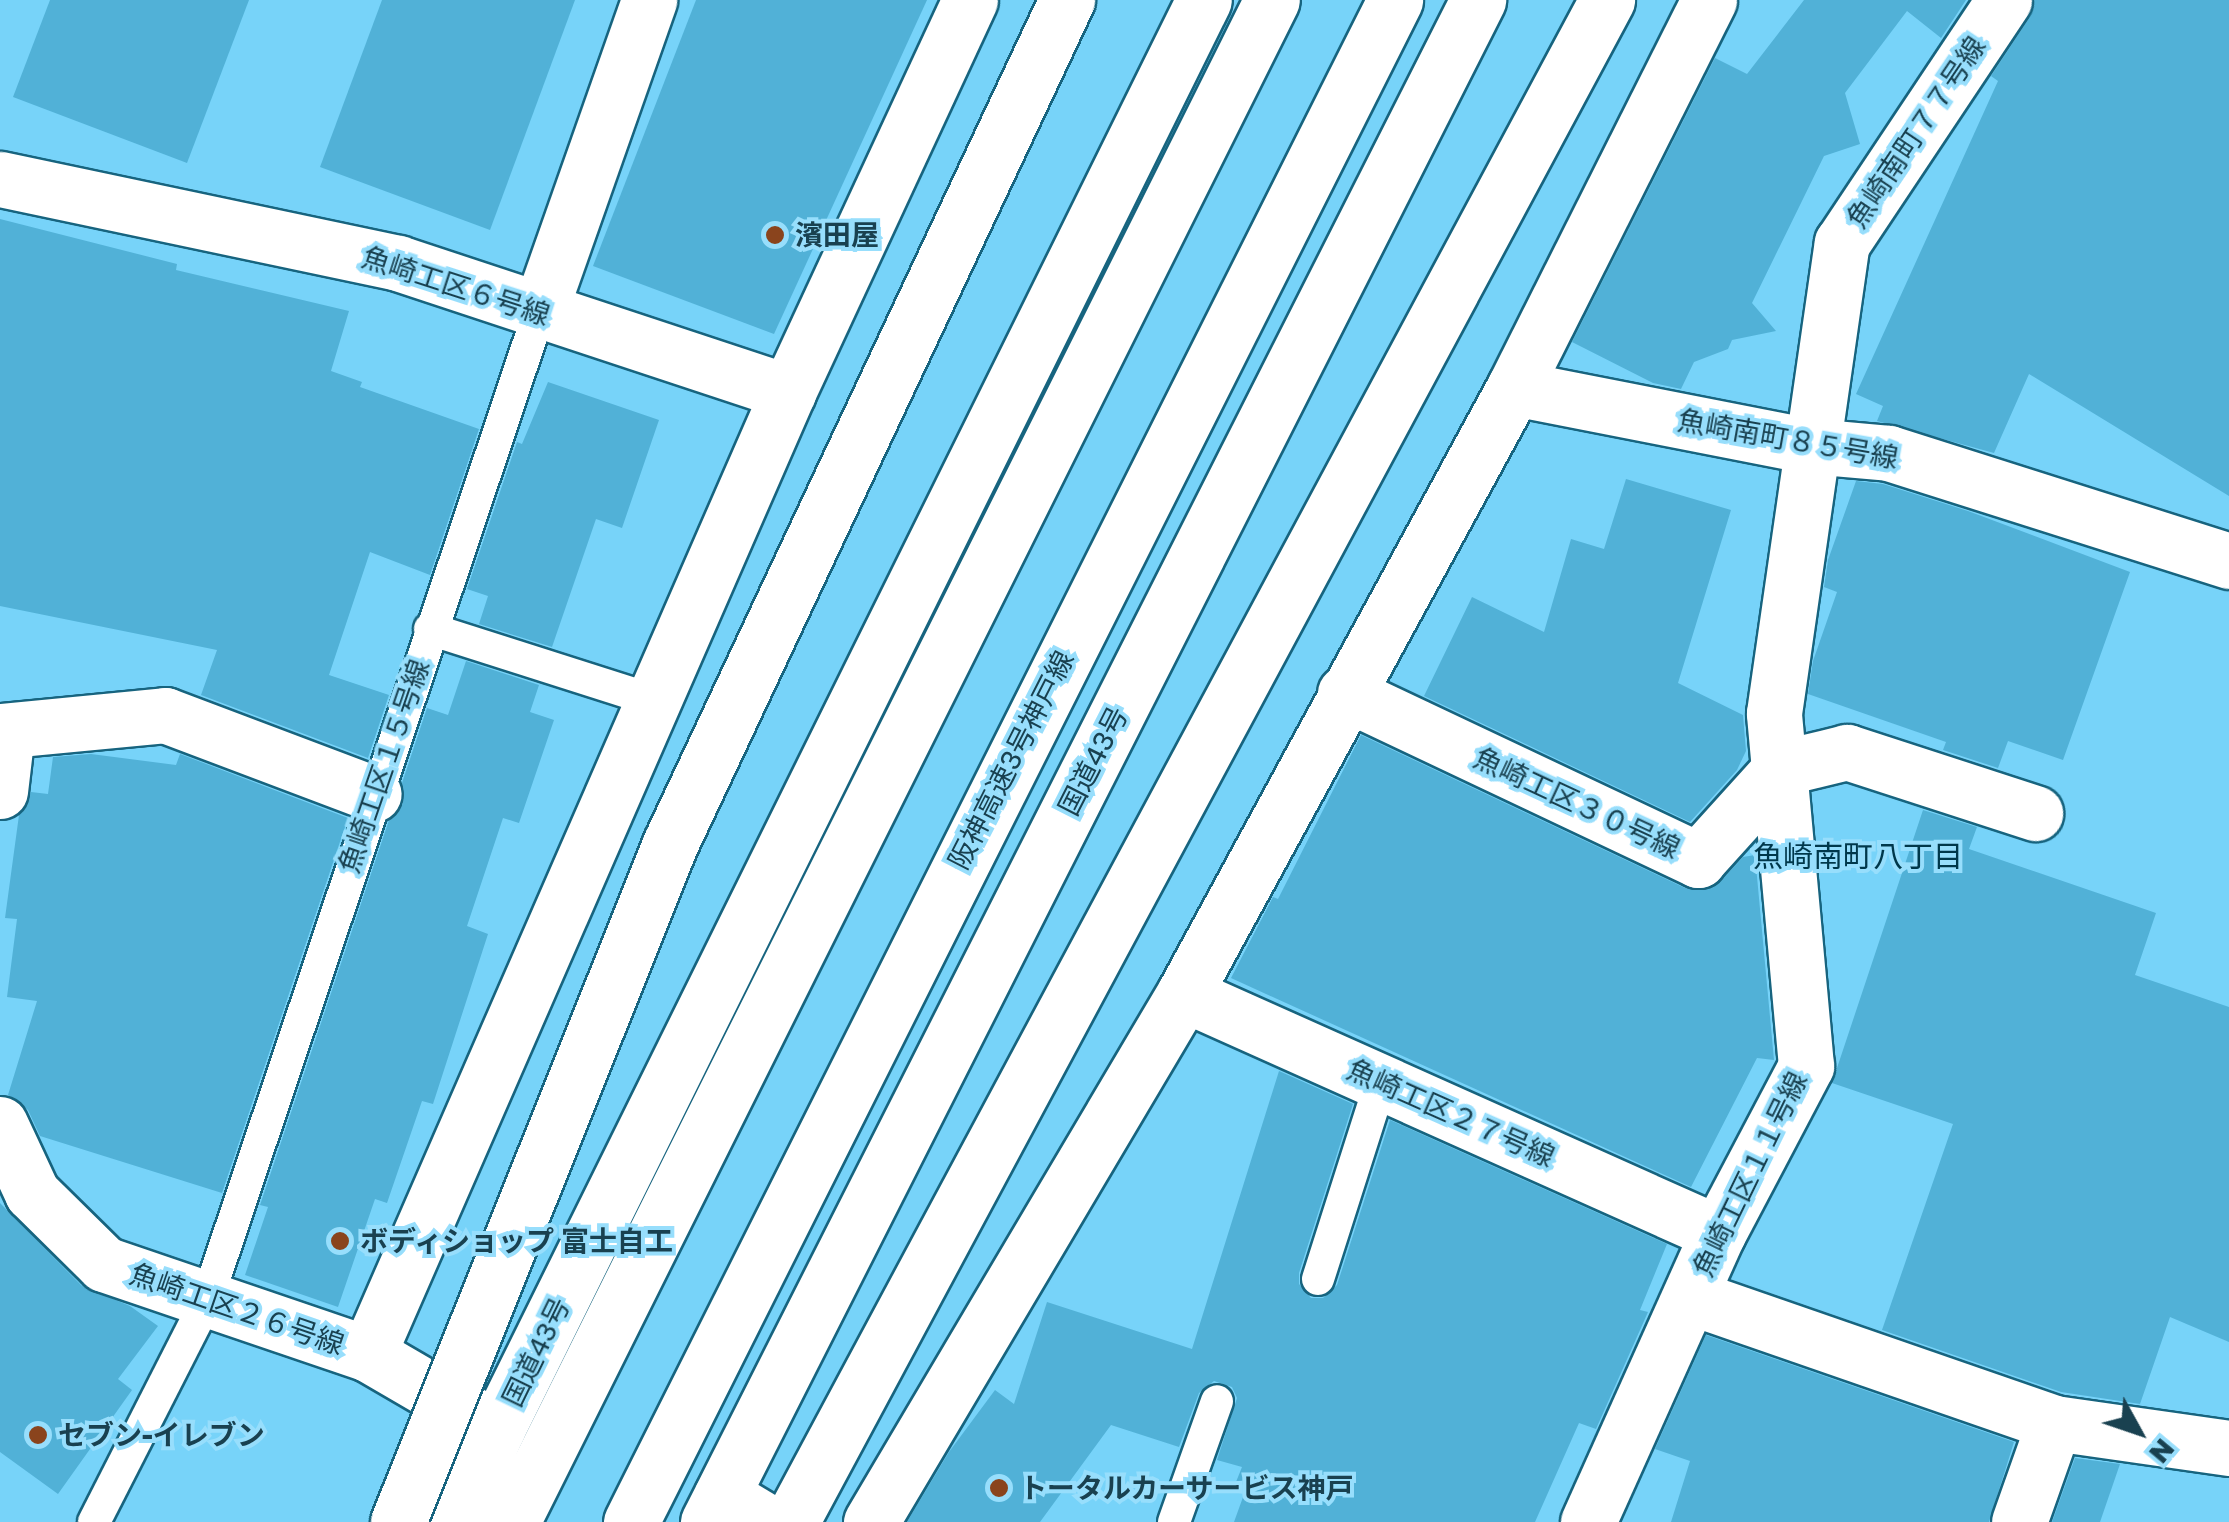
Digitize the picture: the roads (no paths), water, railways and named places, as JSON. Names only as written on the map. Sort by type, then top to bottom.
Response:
[{"type":"main road","name":"魚崎工区１５号線","points":[[539,313],[649,0]]},
{"type":"main road","points":[[368,1354],[788,392],[970,0]]},
{"type":"main road","points":[[398,1522],[670,844],[1067,0]]},
{"type":"main road","name":"国道43号","points":[[456,1522],[497,1429],[1204,0]]},
{"type":"main road","points":[[512,1522],[1272,0]]},
{"type":"main road","name":"阪神高速3号神戸線","points":[[630,1522],[1395,0]]},
{"type":"main road","name":"国道43号","points":[[732,1513],[1478,0]]},
{"type":"main road","points":[[791,1522],[1607,0]]},
{"type":"main road","points":[[870,1522],[1184,994],[1514,388],[1709,0]]},
{"type":"main road","name":"魚崎南町７７号線","points":[[1811,446],[1842,243],[2004,0]]},
{"type":"main road","name":"魚崎工区６号線","points":[[0,179],[398,262],[539,313],[788,392]]},
{"type":"main road","name":"魚崎南町８５号線","points":[[1514,388],[1811,446],[1889,453],[2229,561]]},
{"type":"main road","name":"魚崎工区１１号線","points":[[1588,1522],[1718,1233],[1806,1066],[1774,713],[1811,446]]},
{"type":"main road","name":"魚崎工区３０号線","points":[[1345,693],[1698,860],[1781,768]]},
{"type":"main road","points":[[0,791],[4,731],[165,715],[374,794]]},
{"type":"main road","points":[[1781,768],[1847,752],[2035,812]]},
{"type":"main road","name":"魚崎工区２７号線","points":[[1184,994],[1718,1233]]},
{"type":"main road","name":"魚崎工区２６号線","points":[[0,1124],[32,1193],[104,1264],[368,1354],[497,1429]]},
{"type":"main road","points":[[1691,1297],[2054,1423],[2229,1448]]},
{"type":"main road","points":[[2019,1522],[2054,1423]]},
{"type":"lane","name":"魚崎工区１５号線","points":[[94,1522],[208,1300],[374,794],[539,313]]},
{"type":"lane","points":[[430,629],[653,700]]},
{"type":"lane","points":[[1318,1279],[1381,1082]]},
{"type":"lane","points":[[1174,1522],[1217,1401]]},
{"type":"place","name":"濱田屋","points":[[775,235]]},
{"type":"place","name":"ボディショップ 富士自工","points":[[340,1241]]},
{"type":"place","name":"セブン-イレブン","points":[[38,1435]]},
{"type":"place","name":"トータルカーサービス神戸","points":[[999,1488]]},
{"type":"district","name":"魚崎南町八丁目","points":[[1858,856]]}]
